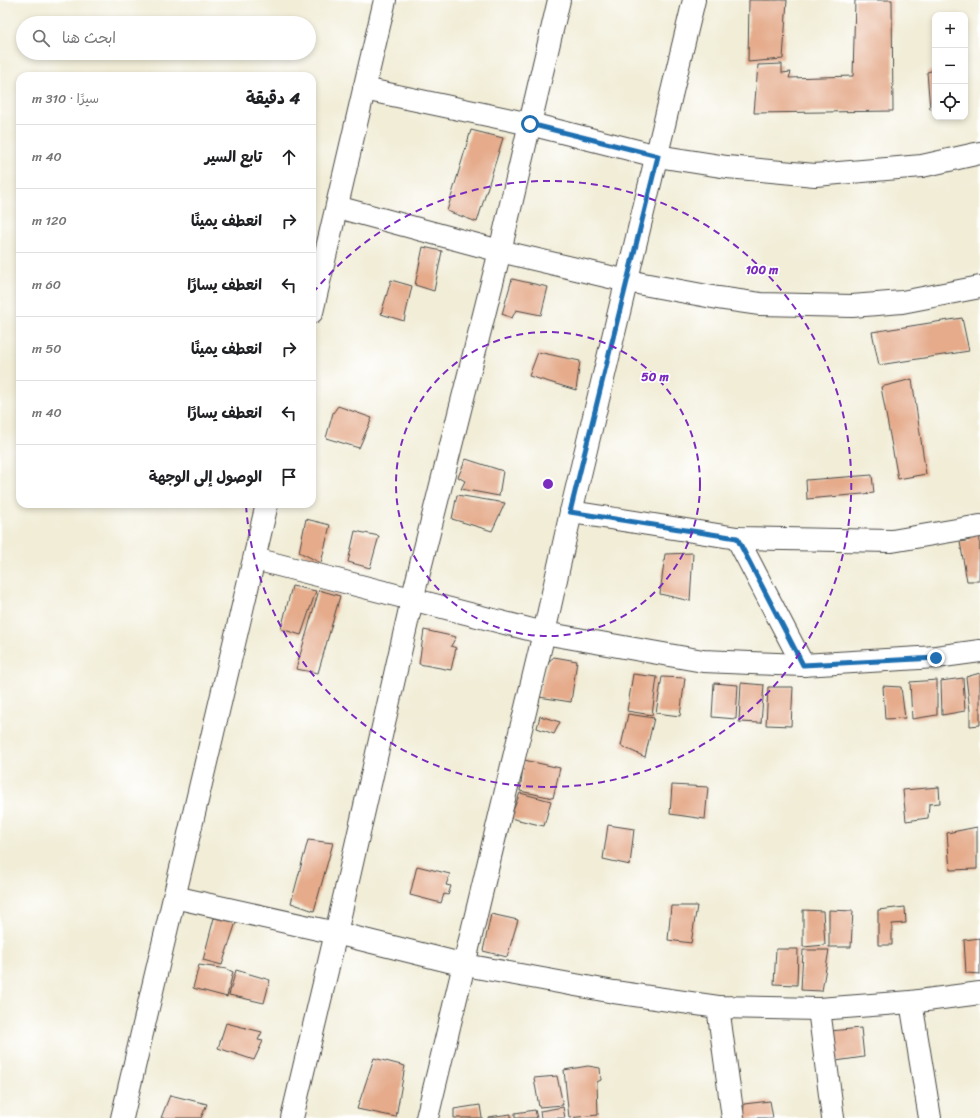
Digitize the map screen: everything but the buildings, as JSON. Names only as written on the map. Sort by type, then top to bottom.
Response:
[{"type":"street","points":[[316,294],[385,0]]},
{"type":"street","points":[[292,1118],[412,600],[500,251],[559,0]]},
{"type":"street","points":[[427,1118],[544,633],[570,512],[658,156],[694,0]]},
{"type":"street","points":[[364,89],[530,124],[658,156],[727,167],[816,175],[922,166],[980,153]]},
{"type":"street","points":[[336,207],[500,251],[627,281],[718,298],[760,304],[852,306],[902,302],[980,287]]},
{"type":"street","points":[[122,1118],[267,508]]},
{"type":"street","points":[[570,512],[737,538],[892,541],[980,526]]},
{"type":"street","points":[[737,538],[803,665]]},
{"type":"street","points":[[255,559],[544,633],[703,661],[803,665],[936,658],[980,651]]},
{"type":"street","points":[[174,897],[336,933],[464,965],[614,992],[718,1007],[819,1010],[911,1002],[980,993]]},
{"type":"street","points":[[911,1002],[930,1118]]},
{"type":"street","points":[[718,1007],[733,1118]]},
{"type":"street","points":[[819,1010],[833,1118]]},
{"type":"route","points":[[530,124],[658,156],[570,512],[737,538],[803,665],[936,658]]}]
